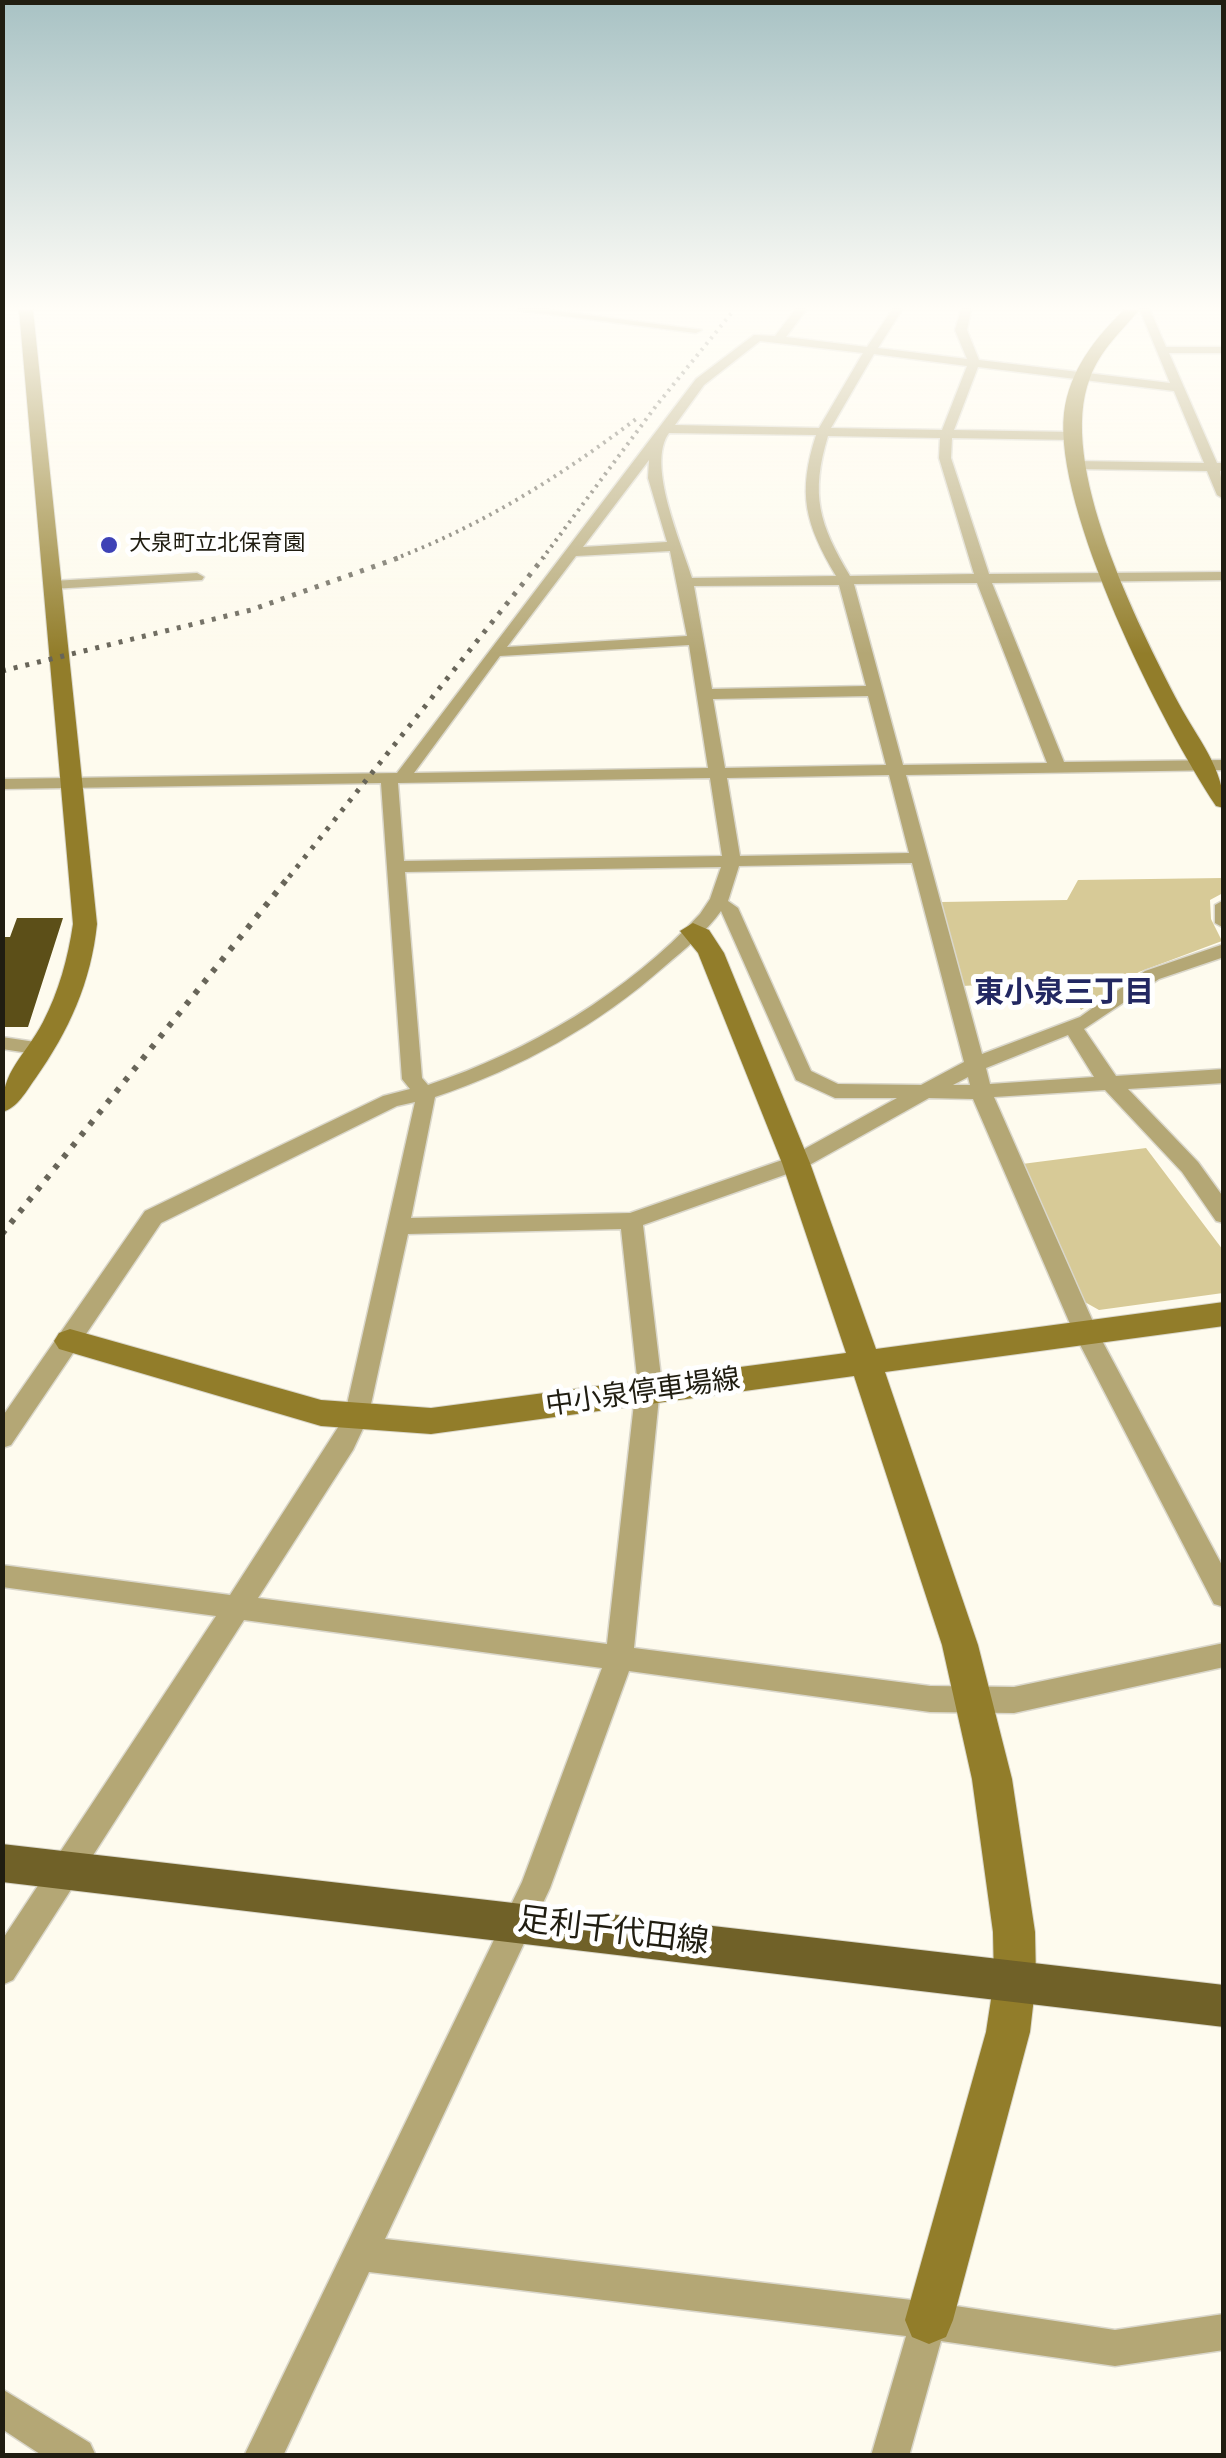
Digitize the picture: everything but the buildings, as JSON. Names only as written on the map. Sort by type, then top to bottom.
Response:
[{"type":"main road","name":"足利千代田線","points":[[2,1863],[1224,2006]]},
{"type":"street","points":[[2,1103],[42,1049],[70,992],[84,938],[85,891],[37,425]]},
{"type":"street","points":[[2,1969],[356,1418],[401,1226],[424,1094],[412,1079],[394,866],[397,776],[667,425]]},
{"type":"street","points":[[826,425],[811,478],[814,517],[846,580],[981,1092],[1086,1332],[1224,1596]]},
{"type":"street","points":[[950,425],[945,458],[952,485],[983,579],[1057,768]]},
{"type":"street","points":[[1073,425],[1076,464],[1086,507],[1110,576],[1158,692],[1224,800]]},
{"type":"street","points":[[1197,425],[1218,467],[1224,495]]},
{"type":"street","points":[[659,435],[822,431],[1072,436]]},
{"type":"street","points":[[2,1438],[159,1213],[390,1101],[424,1094],[560,1035],[635,984],[718,903],[732,860],[686,582],[656,478],[659,435]]},
{"type":"street","points":[[1076,464],[1218,467]]},
{"type":"street","points":[[571,552],[675,546]]},
{"type":"street","points":[[686,582],[1224,576]]},
{"type":"street","points":[[52,585],[197,577]]},
{"type":"street","points":[[496,652],[696,640]]},
{"type":"street","points":[[707,694],[874,692]]},
{"type":"street","points":[[2,784],[1224,765]]},
{"type":"street","points":[[394,866],[918,858]]},
{"type":"street","points":[[718,903],[730,908],[803,1075],[814,1084],[835,1091],[981,1092],[1224,1076]]},
{"type":"street","points":[[1224,905],[1224,923]]},
{"type":"street","points":[[693,931],[711,952],[796,1163],[960,1645],[992,1779],[1014,1932],[1015,1980],[1008,2032],[890,2456]]},
{"type":"street","points":[[401,1226],[631,1221],[796,1163],[973,1065],[1073,1027],[1152,974],[1224,950]]},
{"type":"street","points":[[728,995],[764,988]]},
{"type":"street","points":[[1073,1027],[1110,1084],[1190,1168],[1224,1215]]},
{"type":"street","points":[[2,1043],[42,1049]]},
{"type":"street","points":[[263,2456],[535,1888],[619,1660],[649,1377],[631,1221]]},
{"type":"street","name":"中小泉停車場線","points":[[70,1341],[274,1401],[356,1418],[473,1418],[1224,1314]]},
{"type":"street","points":[[2,1576],[619,1660],[975,1702],[1014,1700],[1224,1655]]},
{"type":"street","points":[[362,2254],[929,2320],[1115,2348],[1224,2332]]},
{"type":"street","points":[[2,2407],[77,2456]]},
{"type":"shaded area","points":[[1223,878],[1223,893],[1210,900],[1211,919],[1222,941],[1139,972],[1081,1010],[1062,980],[963,986],[941,902],[1067,900],[1078,880]]},
{"type":"shaded area","points":[[1146,1148],[1223,1250],[1223,1293],[1099,1310],[1083,1301],[1022,1164]]},
{"type":"railway","points":[[394,559],[459,531],[520,498],[628,425]]},
{"type":"railway","points":[[542,559],[642,425]]},
{"type":"railway","points":[[2,671],[251,610],[401,557]]},
{"type":"railway","points":[[289,877],[544,557]]},
{"type":"railway","points":[[2,1234],[291,874]]},
{"type":"place","name":"大泉町立北保育園","points":[[109,545]]},
{"type":"district","name":"東小泉三丁目","points":[[1064,995]]}]
